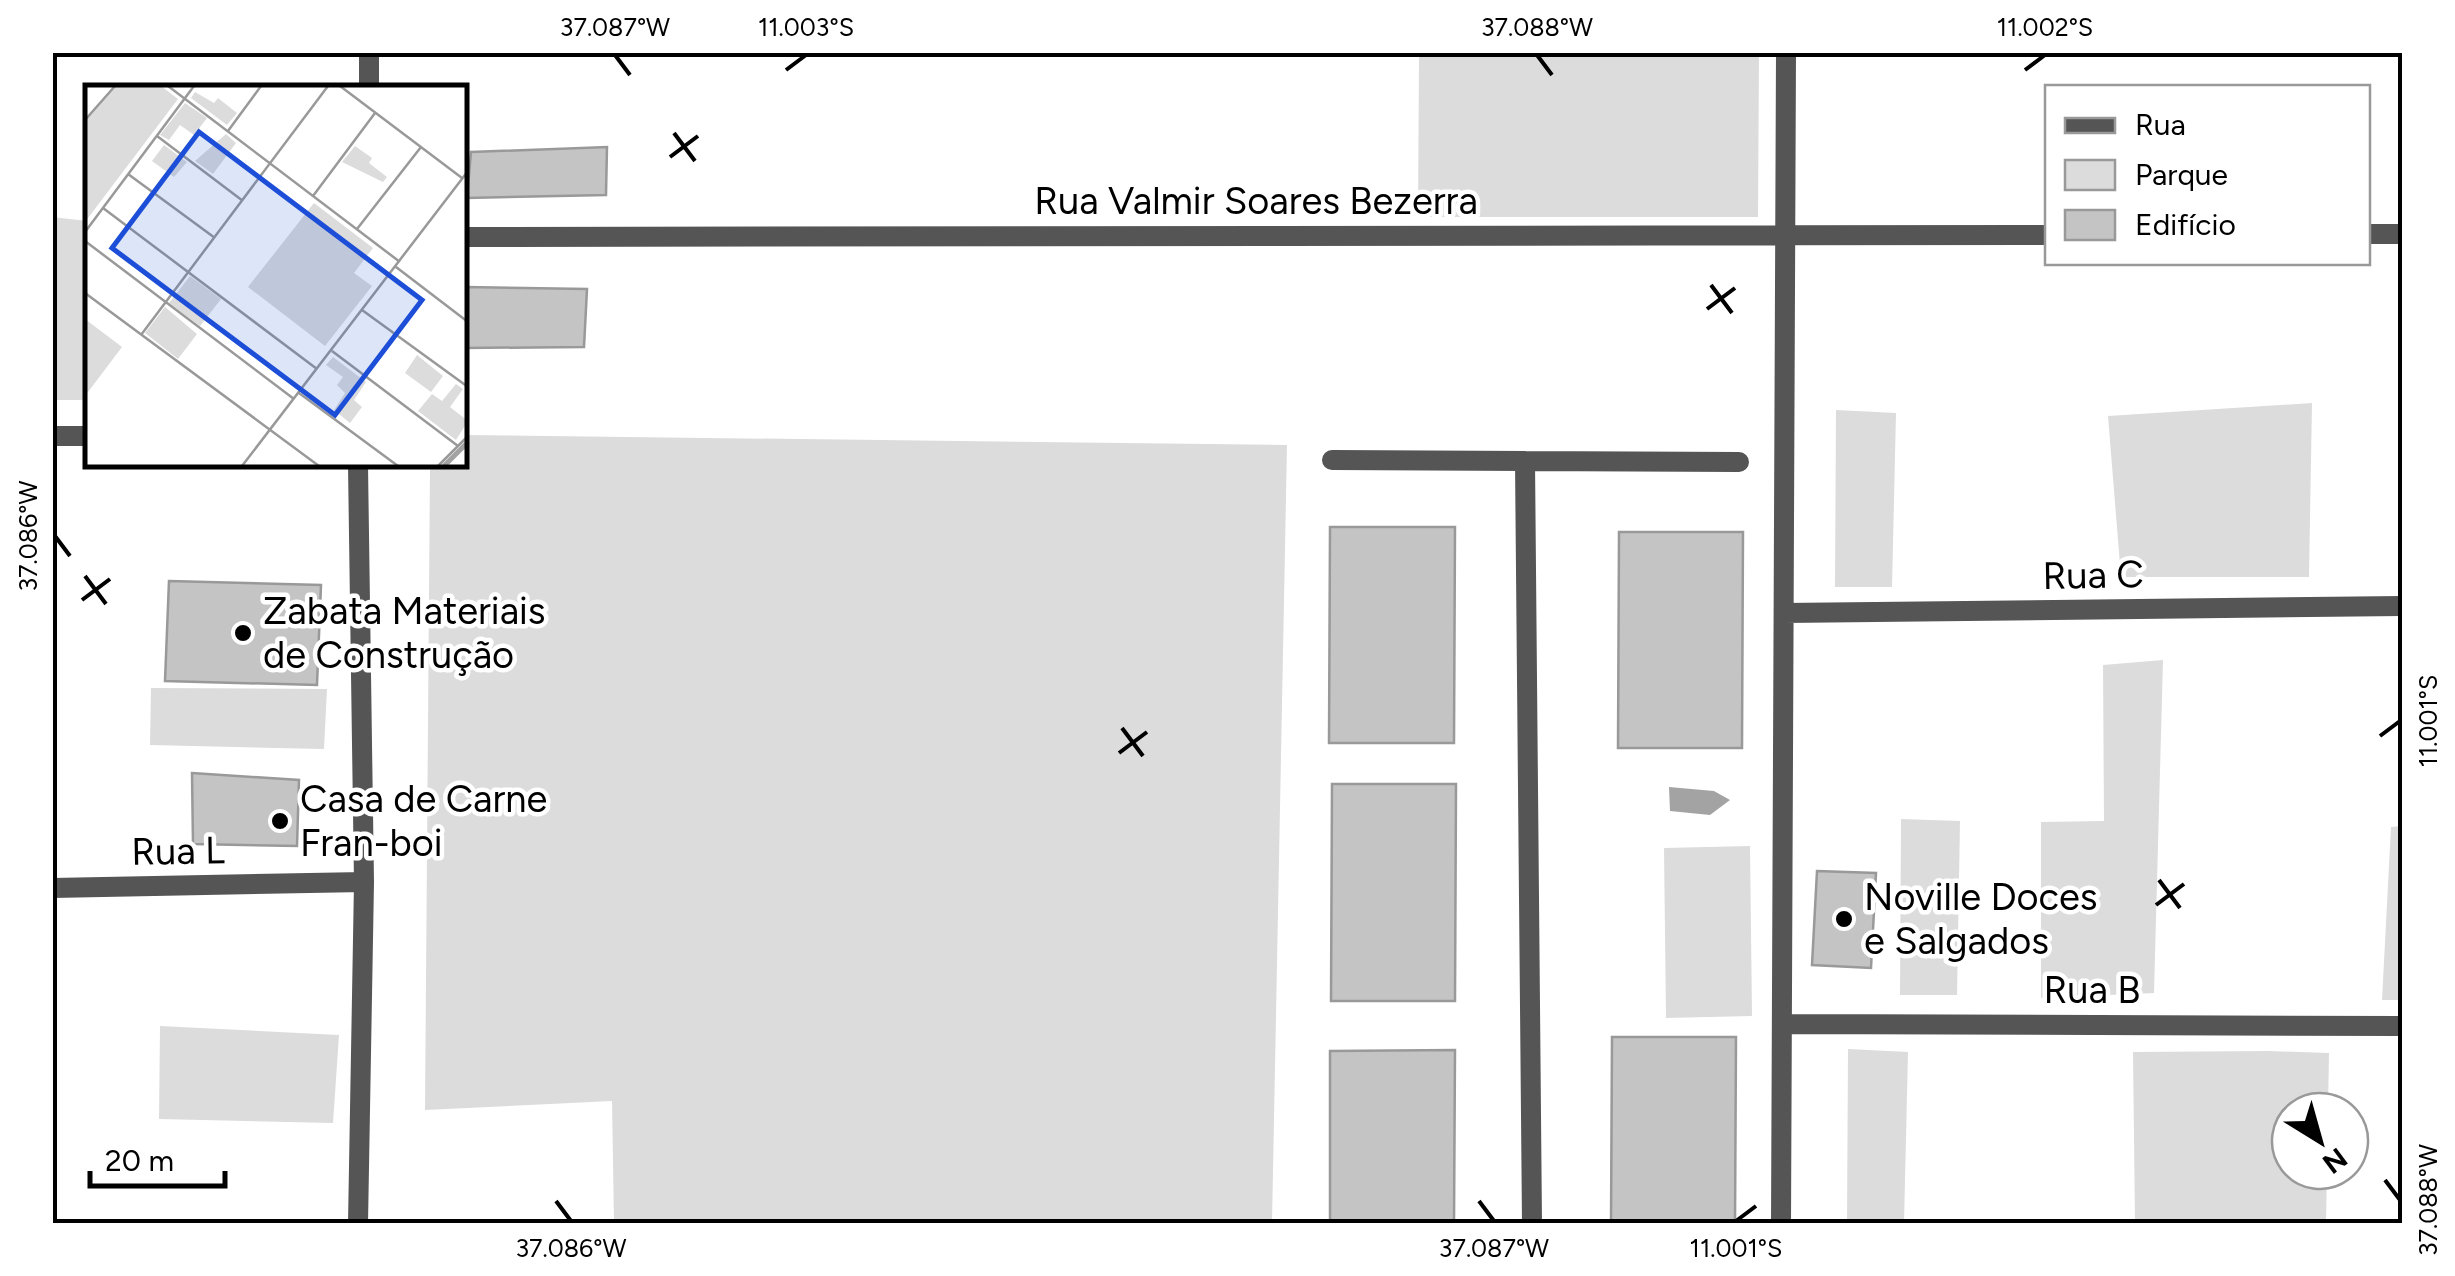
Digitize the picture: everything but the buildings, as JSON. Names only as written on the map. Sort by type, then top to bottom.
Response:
[{"type":"street","points":[[368,52],[369,85]]},
{"type":"street","points":[[1781,1224],[1786,52]]},
{"type":"street","points":[[2370,234],[2402,234]]},
{"type":"street","name":"Rua Valmir Soares Bezerra","points":[[468,238],[2045,235]]},
{"type":"street","points":[[52,436],[85,436]]},
{"type":"street","points":[[1332,460],[1739,462]]},
{"type":"street","points":[[1525,461],[1532,1224]]},
{"type":"street","points":[[358,468],[364,882],[358,1224]]},
{"type":"street","name":"Rua C","points":[[1784,613],[2402,606]]},
{"type":"street","name":"Rua L","points":[[52,888],[364,882]]},
{"type":"street","name":"Rua B","points":[[1782,1024],[2402,1026]]},
{"type":"green space","points":[[1419,53],[1759,53],[1758,217],[1418,217]]},
{"type":"green space","points":[[52,217],[85,221],[85,400],[53,400]]},
{"type":"green space","points":[[2312,403],[2309,577],[2121,577],[2108,416]]},
{"type":"green space","points":[[1836,410],[1896,413],[1892,587],[1835,587]]},
{"type":"green space","points":[[468,435],[1287,445],[1272,1223],[614,1223],[612,1101],[425,1110],[430,468],[468,468]]},
{"type":"green space","points":[[2163,660],[2154,993],[2041,998],[2041,822],[2104,821],[2103,665]]},
{"type":"green space","points":[[151,688],[327,689],[324,749],[150,745]]},
{"type":"green space","points":[[1901,819],[1960,821],[1957,995],[1900,995]]},
{"type":"green space","points":[[2402,826],[2402,1000],[2382,1000],[2391,827]]},
{"type":"green space","points":[[1750,846],[1752,1016],[1666,1018],[1664,848]]},
{"type":"green space","points":[[160,1026],[339,1035],[333,1123],[159,1119]]},
{"type":"green space","points":[[1848,1049],[1908,1052],[1904,1223],[1847,1223]]},
{"type":"green space","points":[[2133,1052],[2329,1053],[2328,1091],[2270,1091],[2270,1191],[2327,1191],[2326,1223],[2135,1223]]},
{"type":"shaded area","points":[[1669,787],[1714,791],[1730,800],[1710,815],[1670,811]]},
{"type":"place","name":"Zabata Materiais de Construção","points":[[243,633]]},
{"type":"place","name":"Casa de Carne Fran-boi","points":[[280,821]]},
{"type":"place","name":"Noville Doces e Salgados","points":[[1844,919]]}]
